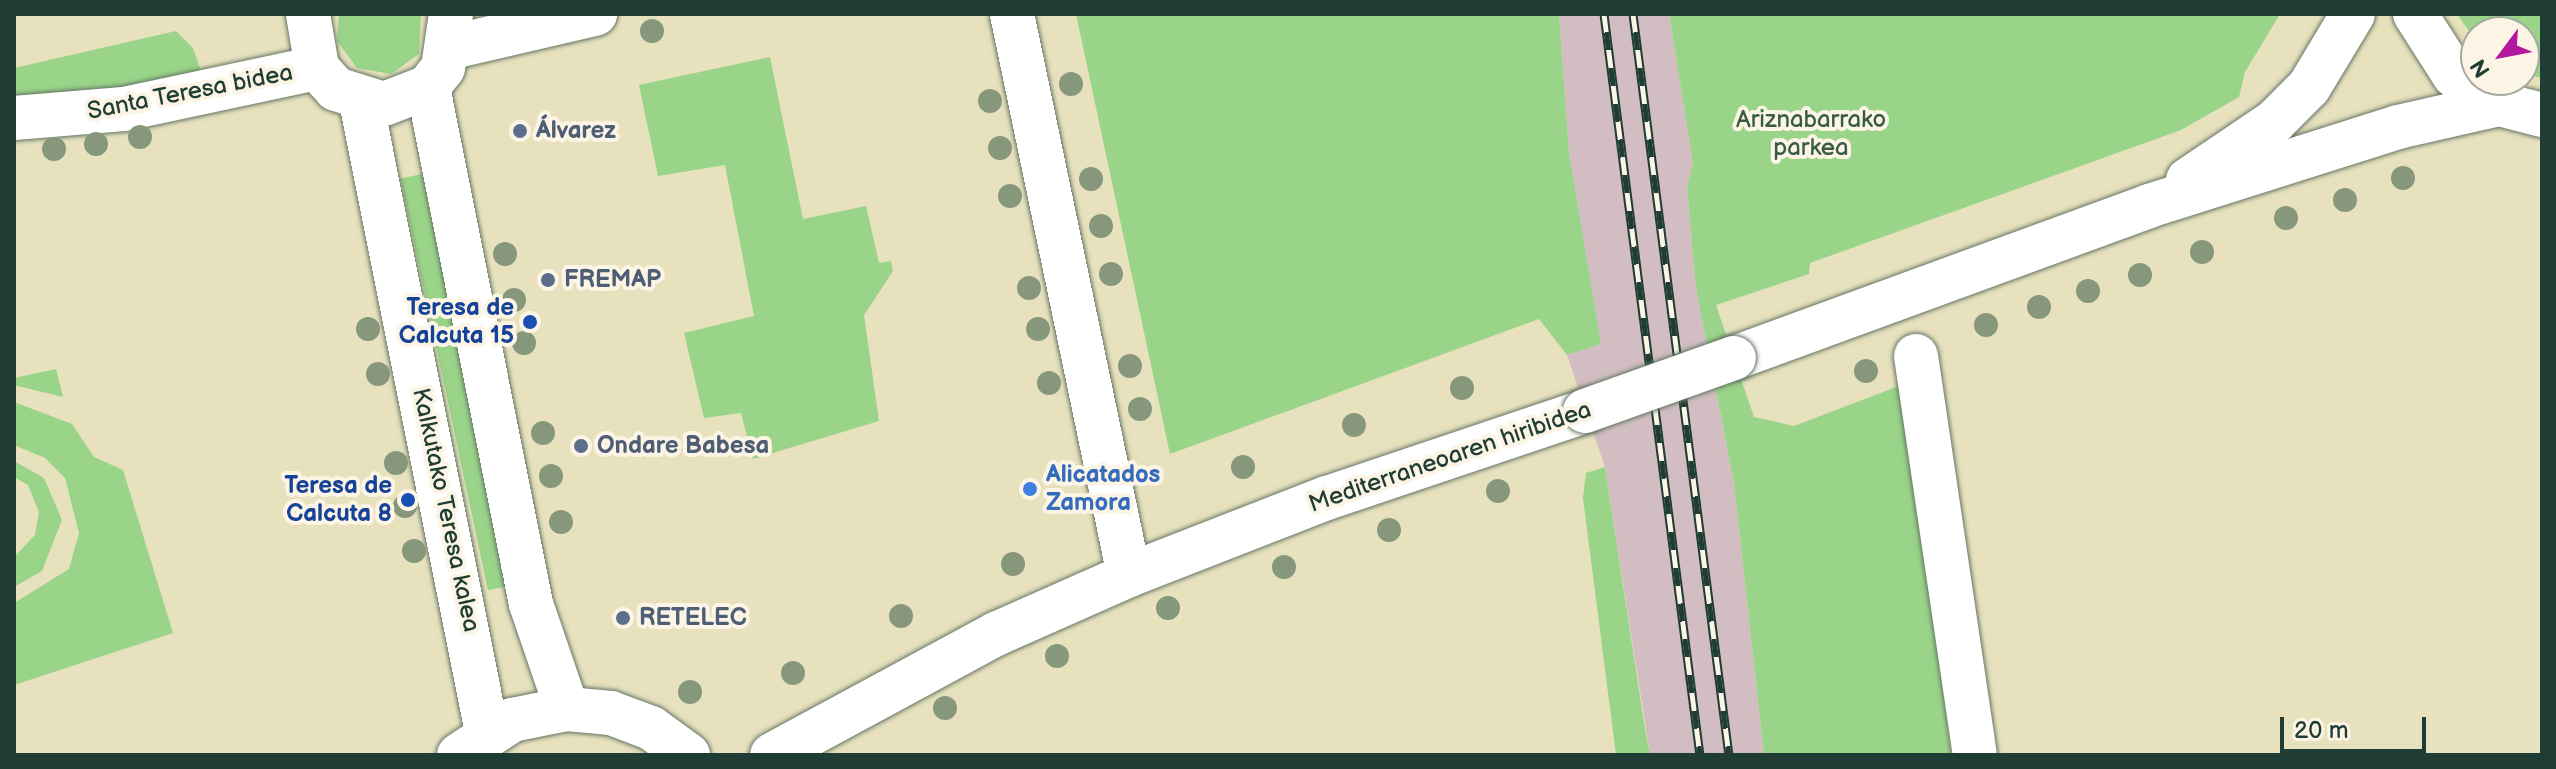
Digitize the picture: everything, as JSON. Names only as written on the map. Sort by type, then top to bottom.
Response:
[{"type":"street","points":[[308,14],[317,68],[361,101],[384,104],[428,87]]},
{"type":"street","points":[[567,709],[531,604],[428,87],[451,30],[595,14]]},
{"type":"street","points":[[1012,14],[1129,575]]},
{"type":"street","name":"Mediterraneoaren hiribidea","points":[[2149,206],[2275,121],[2309,87],[2353,14]]},
{"type":"street","points":[[2415,14],[2454,75],[2499,104],[2542,115]]},
{"type":"street","name":"Santa Teresa bidea","points":[[14,118],[124,109],[317,68]]},
{"type":"street","name":"Kalkutako Teresa kalea","points":[[361,101],[473,743]]},
{"type":"street","name":"Mediterraneoaren hiribidea","points":[[772,755],[996,634],[1129,575],[1327,498],[1585,411],[2149,206],[2398,127],[2499,104]]},
{"type":"street","points":[[1916,356],[1975,755]]},
{"type":"street","points":[[473,743],[567,709],[651,728],[688,755]]},
{"type":"shaded area","points":[[1559,14],[1669,14],[1693,163],[1687,187],[1696,288],[1734,483],[1764,755],[1650,755],[1605,467],[1567,355],[1600,344],[1569,153]]},
{"type":"green space","points":[[339,14],[421,14],[419,54],[391,74],[357,68],[337,41]]},
{"type":"green space","points":[[1076,14],[1559,14],[1569,153],[1601,344],[1567,355],[1539,319],[1170,454]]},
{"type":"green space","name":"Ariznabarrako parkea","points":[[1669,14],[2280,14],[2245,72],[2239,97],[2181,130],[1810,263],[1809,274],[1716,305],[1754,417],[1794,426],[1904,384],[1951,755],[1764,755],[1734,483],[1696,288],[1687,187],[1693,163]]},
{"type":"green space","points":[[2457,14],[2542,14],[2542,78],[2540,16],[2460,18]]},
{"type":"green space","points":[[176,31],[193,48],[203,77],[14,106],[14,68]]},
{"type":"green space","points":[[770,57],[803,219],[866,206],[879,263],[891,261],[893,271],[864,315],[879,421],[753,459],[741,413],[704,418],[684,333],[754,316],[725,165],[658,176],[639,85]]},
{"type":"green space","points":[[422,174],[510,586],[488,590],[400,179]]},
{"type":"green space","points":[[56,369],[63,397],[14,385],[14,378]]},
{"type":"green space","points":[[14,402],[72,424],[94,457],[123,470],[173,633],[14,685],[14,603],[69,569],[79,533],[65,478],[45,458],[14,445]]},
{"type":"green space","points":[[14,461],[44,478],[62,520],[42,571],[14,587],[14,557],[35,535],[39,512],[28,485],[14,477]]},
{"type":"green space","points":[[1605,467],[1650,755],[1616,755],[1583,498],[1586,473]]},
{"type":"railway","points":[[1604,14],[1700,755]]},
{"type":"railway","points":[[1633,14],[1729,755]]},
{"type":"place","name":"Álvarez","points":[[520,131]]},
{"type":"place","name":"FREMAP","points":[[548,280]]},
{"type":"place","name":"Teresa de Calcuta 15","points":[[530,322]]},
{"type":"place","name":"Ondare Babesa","points":[[581,446]]},
{"type":"place","name":"Alicatados Zamora","points":[[1030,489]]},
{"type":"place","name":"Teresa de Calcuta 8","points":[[408,500]]},
{"type":"place","name":"RETELEC","points":[[623,618]]}]
